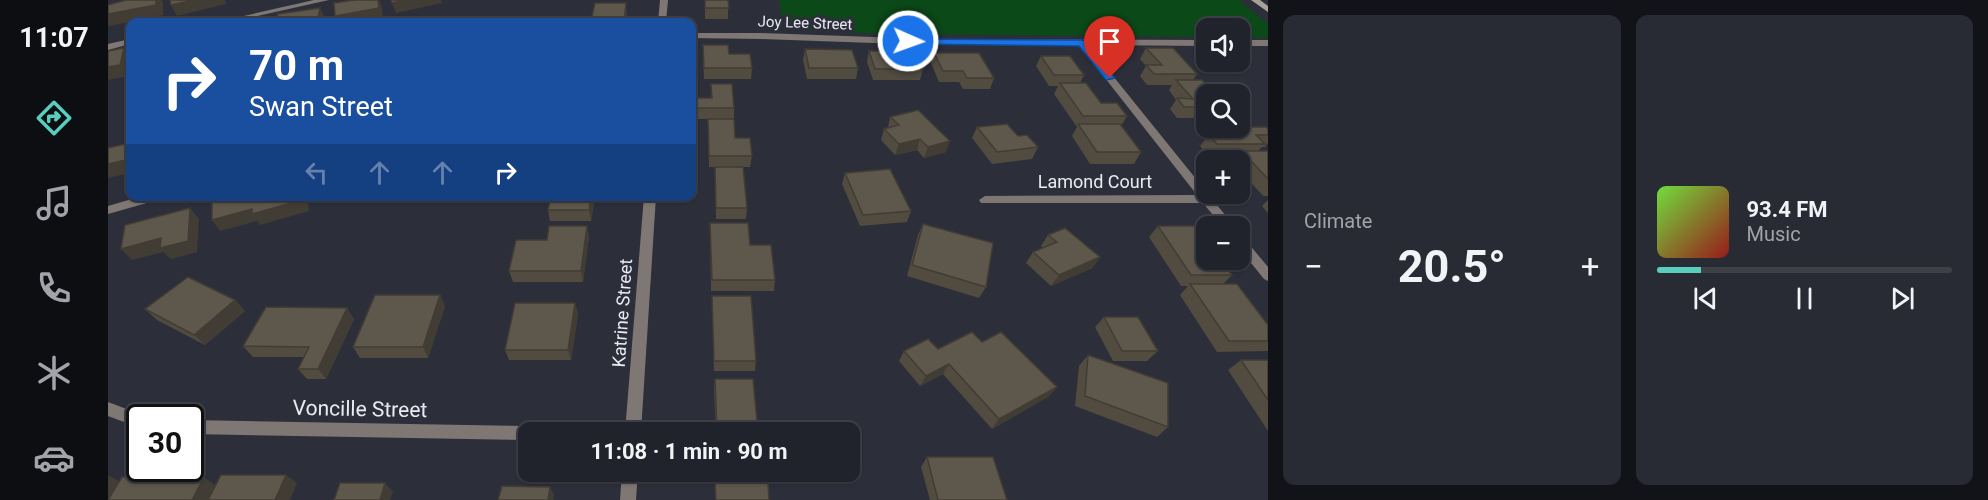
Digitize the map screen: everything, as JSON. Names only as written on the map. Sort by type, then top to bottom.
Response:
[{"type":"street","points":[[240,18],[325,0]]},
{"type":"street","points":[[662,18],[664,0]]},
{"type":"street","points":[[1255,0],[1268,10]]},
{"type":"street","name":"Joy Lee Street","points":[[696,36],[929,42],[1196,43]]},
{"type":"street","points":[[108,47],[126,43]]},
{"type":"street","points":[[1082,43],[1196,186]]},
{"type":"street","points":[[1250,43],[1268,43]]},
{"type":"street","name":"Lamond Court","points":[[985,200],[1196,199]]},
{"type":"street","points":[[108,210],[140,201]]},
{"type":"street","name":"Katrine Street","points":[[634,422],[650,201]]},
{"type":"street","points":[[1210,204],[1220,216]]},
{"type":"street","points":[[1250,254],[1268,276]]},
{"type":"street","points":[[108,409],[126,416]]},
{"type":"street","name":"Voncille Street","points":[[204,427],[518,433]]},
{"type":"street","points":[[628,500],[629,482]]},
{"type":"green space","points":[[779,0],[1239,0],[1268,24],[1268,38],[1250,37],[1250,18],[1196,18],[1196,37],[879,34],[784,29]]},
{"type":"building","points":[[126,0],[156,0],[156,5],[108,14],[108,5]]},
{"type":"building","points":[[170,0],[194,0],[171,5]]},
{"type":"building","points":[[378,0],[379,8],[335,16],[334,3]]},
{"type":"building","points":[[705,0],[728,0],[729,8],[705,8]]},
{"type":"building","points":[[595,3],[626,3],[624,18],[592,18]]},
{"type":"building","points":[[320,8],[318,18],[276,18],[278,14]]},
{"type":"building","points":[[703,45],[728,45],[729,54],[750,54],[752,68],[704,68]]},
{"type":"building","points":[[124,48],[120,65],[108,67],[108,51]]},
{"type":"building","points":[[1146,48],[1173,48],[1197,74],[1154,74],[1146,65],[1162,65]]},
{"type":"building","points":[[805,49],[852,50],[858,68],[809,68]]},
{"type":"building","points":[[869,51],[916,51],[923,69],[875,69]]},
{"type":"building","points":[[934,53],[979,53],[994,78],[967,78],[963,71],[943,71]]},
{"type":"building","points":[[1041,56],[1070,56],[1084,75],[1054,75]]},
{"type":"building","points":[[1176,80],[1202,80],[1206,84],[1196,84],[1196,107],[1184,107],[1177,98],[1193,99]]},
{"type":"building","points":[[1060,83],[1086,83],[1101,103],[1117,103],[1127,116],[1083,116]]},
{"type":"building","points":[[711,84],[732,84],[734,108],[696,108],[696,98],[712,98]]},
{"type":"building","points":[[918,110],[950,141],[928,147],[920,139],[899,144],[884,129],[899,125],[890,117]]},
{"type":"building","points":[[708,119],[734,119],[735,138],[750,138],[752,156],[709,156]]},
{"type":"building","points":[[1007,124],[1018,136],[1027,135],[1038,147],[997,152],[977,127]]},
{"type":"building","points":[[1078,124],[1120,124],[1141,152],[1097,152]]},
{"type":"building","points":[[1250,127],[1268,129],[1268,135],[1256,135],[1265,144],[1217,144],[1212,138],[1250,138]]},
{"type":"building","points":[[126,144],[126,160],[108,164],[108,148]]},
{"type":"building","points":[[1250,151],[1268,151],[1268,179],[1250,160]]},
{"type":"building","points":[[715,167],[743,167],[747,208],[716,208]]},
{"type":"building","points":[[890,169],[911,211],[863,215],[845,173]]},
{"type":"building","points":[[212,201],[298,201],[252,214],[252,209],[212,220]]},
{"type":"building","points":[[550,201],[590,201],[589,210],[548,210]]},
{"type":"building","points":[[190,208],[188,241],[160,248],[161,238],[121,249],[125,225]]},
{"type":"building","points":[[710,223],[748,223],[750,245],[771,245],[775,280],[712,280]]},
{"type":"building","points":[[923,224],[993,243],[986,287],[912,265]]},
{"type":"building","points":[[549,226],[587,226],[581,271],[509,271],[516,240],[547,240]]},
{"type":"building","points":[[1158,226],[1196,226],[1196,270],[1228,270],[1232,275],[1191,275]]},
{"type":"building","points":[[1065,228],[1100,257],[1059,275],[1033,252],[1057,242],[1048,235]]},
{"type":"building","points":[[188,277],[235,300],[194,335],[145,309]]},
{"type":"building","points":[[1190,284],[1237,284],[1268,325],[1268,341],[1229,341]]},
{"type":"building","points":[[375,295],[440,295],[423,347],[353,347]]},
{"type":"building","points":[[712,296],[751,296],[756,361],[714,361]]},
{"type":"building","points":[[515,303],[575,303],[568,350],[505,350]]},
{"type":"building","points":[[266,307],[347,308],[318,369],[298,369],[309,347],[243,346]]},
{"type":"building","points":[[1104,317],[1138,317],[1158,351],[1122,351]]},
{"type":"building","points":[[972,332],[982,342],[1001,332],[1057,387],[999,419],[949,364],[926,376],[904,351],[928,339],[938,349]]},
{"type":"building","points":[[1088,355],[1168,383],[1168,427],[1085,396]]},
{"type":"building","points":[[1241,360],[1268,360],[1268,400]]},
{"type":"building","points":[[715,379],[753,379],[757,422],[717,422]]},
{"type":"building","points":[[927,457],[993,457],[1007,500],[938,500]]},
{"type":"building","points":[[221,475],[286,475],[275,500],[208,500]]},
{"type":"building","points":[[122,477],[126,477],[126,482],[201,482],[192,500],[108,500]]},
{"type":"building","points":[[340,483],[385,483],[380,500],[334,500]]},
{"type":"building","points":[[715,483],[768,483],[769,500],[716,500]]},
{"type":"building","points":[[502,486],[550,487],[548,500],[498,500]]},
{"type":"route","points":[[908,41],[1082,43],[1110,78]]}]
